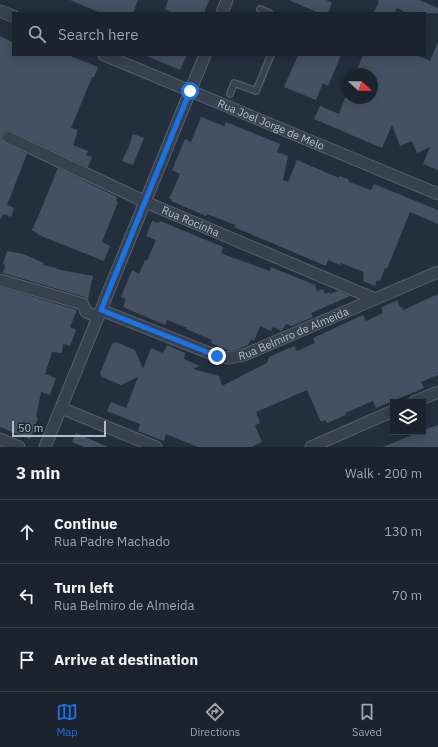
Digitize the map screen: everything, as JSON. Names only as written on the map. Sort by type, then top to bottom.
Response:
[{"type":"street","points":[[222,12],[227,0]]},
{"type":"street","points":[[0,11],[12,16]]},
{"type":"street","name":"Rua Joel Jorge de Melo","points":[[106,56],[438,194]]},
{"type":"street","points":[[45,447],[205,56]]},
{"type":"street","name":"Rua Rocinha","points":[[8,137],[145,202],[375,298]]},
{"type":"street","name":"Rua Belmiro de Almeida","points":[[0,280],[83,304],[86,312],[100,314],[217,356],[229,358],[244,355],[438,272]]},
{"type":"street","points":[[421,399],[438,392]]},
{"type":"street","points":[[61,408],[156,447]]},
{"type":"street","points":[[311,447],[390,412]]},
{"type":"street","points":[[0,439],[19,447]]},
{"type":"lane","points":[[260,9],[267,12]]},
{"type":"lane","points":[[230,94],[234,82],[256,91],[271,56]]},
{"type":"building","points":[[70,0],[138,0],[133,12],[99,12]]},
{"type":"building","points":[[168,0],[209,0],[204,12],[171,12],[165,9]]},
{"type":"building","points":[[289,0],[326,0],[332,3],[328,12],[317,12]]},
{"type":"building","points":[[377,0],[419,0],[438,8],[438,13],[405,12],[397,8],[395,12],[374,12],[379,1]]},
{"type":"building","points":[[0,36],[12,42],[12,56],[70,56],[98,67],[94,77],[92,77],[71,128],[78,130],[73,145],[88,151],[86,155],[92,157],[88,167],[11,131],[4,131],[1,137],[3,141],[27,154],[7,205],[14,208],[11,217],[3,214],[0,220]]},
{"type":"building","points":[[438,42],[438,170],[423,164],[430,147],[417,153],[412,141],[400,146],[392,125],[382,148],[314,119],[320,106],[339,114],[343,104],[378,104],[378,68],[358,68],[363,56],[418,56],[430,61]]},
{"type":"building","points":[[146,56],[187,56],[180,70]]},
{"type":"building","points":[[298,56],[341,56],[328,86],[323,83],[316,100],[284,87]]},
{"type":"building","points":[[201,117],[224,126],[226,122],[280,144],[277,152],[288,156],[283,180],[288,182],[297,160],[339,178],[339,176],[348,179],[349,182],[371,190],[374,184],[438,210],[438,224],[410,212],[387,269],[385,268],[380,281],[377,280],[375,286],[363,281],[364,272],[341,263],[340,265],[328,260],[326,266],[234,227],[235,225],[207,214],[206,216],[171,201],[171,199],[169,199],[180,174],[172,170],[185,139],[191,142]]},
{"type":"building","points":[[133,134],[144,138],[133,165],[122,161]]},
{"type":"building","points":[[58,168],[117,197],[116,201],[118,202],[102,242],[110,246],[104,261],[41,236],[32,230]]},
{"type":"building","points":[[152,221],[159,223],[160,221],[223,247],[221,253],[231,257],[270,271],[271,267],[315,285],[317,291],[323,289],[325,294],[329,292],[330,294],[338,291],[350,296],[311,313],[313,317],[292,326],[286,324],[282,331],[273,327],[271,331],[260,326],[254,341],[251,339],[248,345],[230,351],[211,343],[212,340],[186,329],[187,328],[167,320],[165,325],[123,307],[126,299],[121,297],[132,270],[139,274],[145,260],[147,261],[156,240],[146,236]]},
{"type":"building","points":[[7,251],[23,254],[44,263],[43,265],[57,268],[56,269],[93,276],[88,299],[3,273],[5,265],[3,264]]},
{"type":"building","points":[[0,287],[77,310],[70,327],[76,330],[70,346],[63,344],[62,353],[52,352],[45,374],[56,378],[50,395],[41,392],[36,417],[38,418],[30,439],[0,427]]},
{"type":"building","points":[[438,294],[438,375],[421,382],[424,388],[398,399],[390,399],[390,402],[376,408],[373,401],[345,413],[346,415],[327,423],[325,420],[321,422],[307,390],[256,412],[260,423],[255,426],[262,442],[251,447],[198,447],[166,434],[164,441],[138,431],[140,424],[107,411],[111,402],[126,408],[138,377],[121,385],[102,377],[100,373],[112,344],[116,342],[135,350],[143,369],[151,348],[163,353],[167,345],[185,353],[184,359],[200,366],[193,369],[219,376],[222,386],[267,363],[269,357],[294,346],[297,351],[315,343],[313,338],[363,315],[366,321],[383,313],[381,308],[397,300],[403,310]]},
{"type":"building","points":[[438,425],[438,447],[383,447],[412,435],[426,435],[426,429]]},
{"type":"building","points":[[76,433],[108,447],[84,447],[72,442]]},
{"type":"route","points":[[190,91],[101,310],[217,356]]}]
